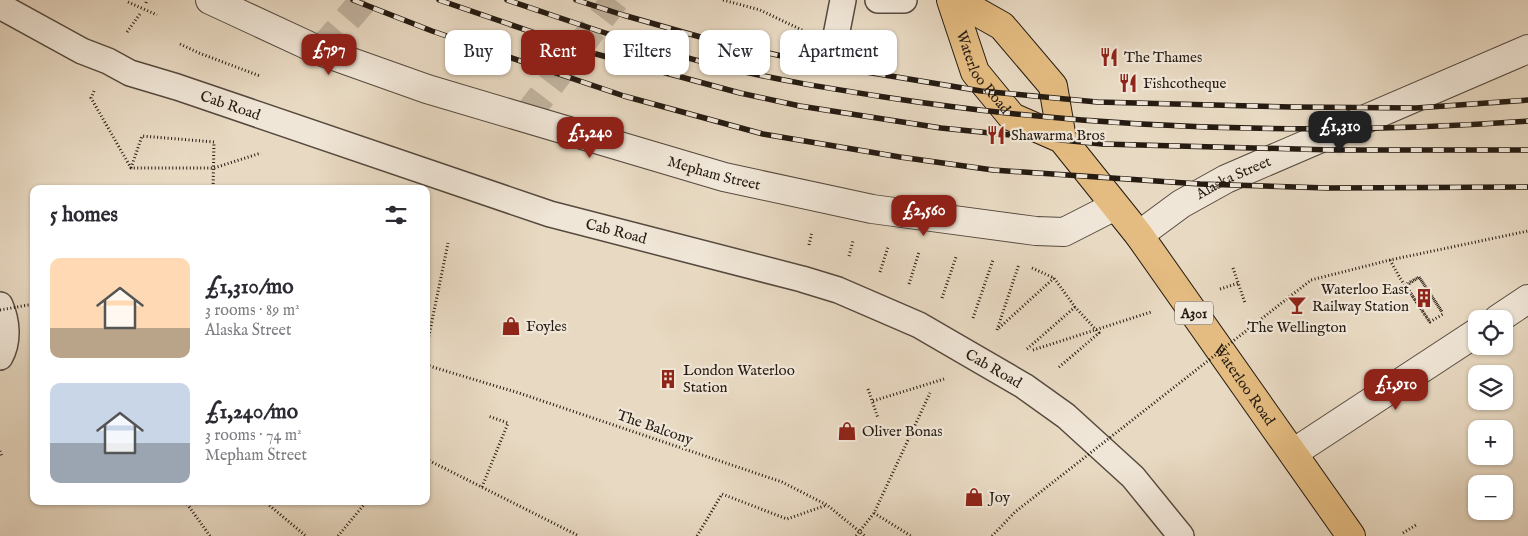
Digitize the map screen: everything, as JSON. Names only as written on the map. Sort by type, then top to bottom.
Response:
[{"type":"main road","name":"Waterloo Road","points":[[951,0],[975,72],[1012,117],[1062,140],[1139,235],[1351,536]]},
{"type":"main road","name":"Waterloo Road","points":[[956,0],[1002,26],[1053,86],[1062,140]]},
{"type":"street","name":"Mepham Street","points":[[210,0],[320,51],[427,89],[724,177],[872,209],[1036,231],[1064,232],[1115,206]]},
{"type":"street","name":"Alaska Street","points":[[1139,235],[1181,204],[1226,179],[1528,49]]},
{"type":"street","points":[[1512,310],[1528,299]]},
{"type":"street","points":[[1293,453],[1468,338]]},
{"type":"lane","points":[[837,30],[843,0]]},
{"type":"lane","points":[[878,0],[904,0]]},
{"type":"lane","name":"Cab Road","points":[[0,6],[82,51],[108,61],[130,73],[195,93],[550,214],[802,279],[838,290],[898,316],[959,348],[1032,392],[1066,416],[1133,477],[1182,536]]},
{"type":"lane","points":[[0,305],[6,318],[4,350],[0,357]]},
{"type":"path","points":[[723,0],[760,10],[803,30]]},
{"type":"path","points":[[128,2],[157,15]]},
{"type":"path","points":[[94,90],[90,98],[130,168]]},
{"type":"path","points":[[130,168],[142,136],[214,142],[213,185]]},
{"type":"path","points":[[130,168],[214,168],[262,153]]},
{"type":"path","points":[[992,536],[1015,512],[1311,280],[1390,260],[1528,231]]},
{"type":"path","points":[[430,331],[448,244]]},
{"type":"path","points":[[930,332],[957,254]]},
{"type":"path","points":[[984,258],[1002,261]]},
{"type":"path","points":[[959,348],[975,314],[993,260]]},
{"type":"path","points":[[1390,260],[1430,322]]},
{"type":"path","points":[[1010,262],[1019,263],[1054,278],[1075,307],[1099,333],[1032,392]]},
{"type":"path","points":[[992,368],[993,343],[1019,263]]},
{"type":"path","points":[[1233,268],[1245,303]]},
{"type":"path","points":[[1418,277],[1444,314],[1430,322],[1406,286],[1418,277]]},
{"type":"path","points":[[1419,277],[1443,313],[1430,322],[1405,286],[1419,277]]},
{"type":"path","points":[[998,329],[1054,278]]},
{"type":"path","points":[[0,310],[30,305]]},
{"type":"path","points":[[992,368],[1075,307]]},
{"type":"path","points":[[1024,353],[1103,328]]},
{"type":"path","name":"The Balcony","points":[[430,367],[519,393],[782,482],[826,505],[865,536]]},
{"type":"path","points":[[868,389],[878,418]]},
{"type":"path","points":[[856,536],[874,513],[930,393]]},
{"type":"path","points":[[482,487],[508,423],[488,416]]},
{"type":"path","points":[[0,451],[2,456]]},
{"type":"path","points":[[430,461],[579,536]]},
{"type":"path","points":[[697,536],[722,494],[787,519],[826,505]]},
{"type":"path","points":[[189,505],[210,536]]},
{"type":"path","points":[[269,505],[306,536]]},
{"type":"path","points":[[338,536],[364,505]]},
{"type":"path","points":[[874,513],[911,536]]},
{"type":"path","points":[[1404,534],[1416,524]]},
{"type":"tunnel","points":[[320,51],[364,0]]},
{"type":"tunnel","points":[[525,118],[615,0]]},
{"type":"railway","points":[[353,0],[432,31],[624,96],[763,134],[900,157],[993,170],[1200,184],[1328,188],[1528,187]]},
{"type":"railway","points":[[439,0],[596,54],[740,93],[800,106],[941,128],[1102,144],[1333,150],[1528,150]]},
{"type":"railway","points":[[507,0],[637,43],[736,70],[841,90],[964,108],[1044,117],[1125,123],[1286,129],[1448,126],[1528,121]]},
{"type":"railway","points":[[576,0],[718,42],[818,64],[981,91],[1097,102],[1292,107],[1416,108],[1528,100]]},
{"type":"place","name":"The Thames","points":[[1109,57]]},
{"type":"place","name":"Fishcotheque","points":[[1128,83]]},
{"type":"place","name":"Shawarma Bros","points":[[996,135]]},
{"type":"place","name":"Waterloo East Railway Station","points":[[1424,298]]},
{"type":"place","name":"The Wellington","points":[[1297,305]]},
{"type":"place","name":"Foyles","points":[[511,326]]},
{"type":"place","name":"London Waterloo Station","points":[[668,379]]},
{"type":"place","name":"Oliver Bonas","points":[[847,431]]},
{"type":"place","name":"Joy","points":[[974,497]]}]
